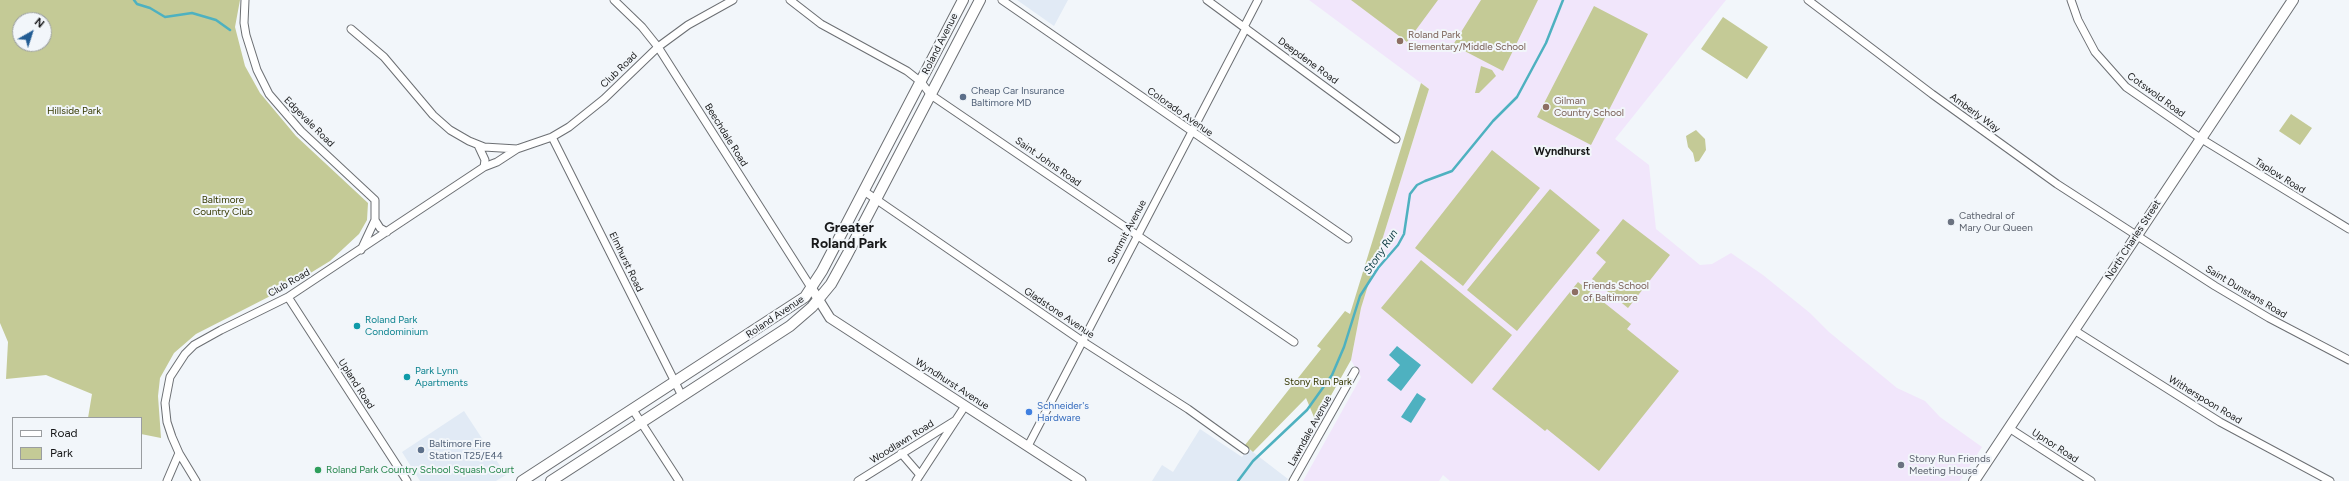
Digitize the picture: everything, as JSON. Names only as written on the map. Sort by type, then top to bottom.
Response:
[{"type":"main road","name":"Roland Avenue","points":[[522,481],[799,302],[812,288],[963,0]]},
{"type":"main road","name":"Roland Avenue","points":[[551,481],[790,326],[818,299],[836,274],[980,0]]},
{"type":"main road","name":"North Charles Street","points":[[1974,481],[2200,138],[2293,0]]},
{"type":"street","name":"Edgevale Road","points":[[245,0],[244,23],[246,35],[257,70],[269,94],[301,132],[372,196],[376,205],[375,220],[361,250]]},
{"type":"street","name":"Beechdale Road","points":[[614,0],[642,27],[658,47],[812,288]]},
{"type":"street","name":"Club Road","points":[[196,481],[179,453],[167,422],[165,403],[167,384],[179,361],[194,346],[288,297],[484,167],[498,162],[517,149],[552,137],[569,127],[604,99],[658,47],[688,25],[733,0]]},
{"type":"street","name":"Saint Johns Road","points":[[790,0],[821,24],[907,71],[921,82],[930,94],[1294,342]]},
{"type":"street","name":"Colorado Avenue","points":[[1002,0],[1348,239]]},
{"type":"street","name":"Deepdene Road","points":[[1207,0],[1396,139]]},
{"type":"street","name":"Summit Avenue","points":[[1028,446],[1258,0]]},
{"type":"street","name":"Amberly Way","points":[[1808,0],[2025,162],[2136,236]]},
{"type":"street","name":"Cotswold Road","points":[[2071,0],[2089,42],[2111,72],[2132,92],[2200,138]]},
{"type":"street","points":[[351,29],[384,57],[440,122],[460,137],[478,144],[485,160],[484,167]]},
{"type":"street","name":"Elmhurst Road","points":[[552,137],[682,396]]},
{"type":"street","name":"Taplow Road","points":[[2200,138],[2349,229]]},
{"type":"street","name":"Club Road","points":[[478,144],[493,149],[517,149]]},
{"type":"street","name":"Gladstone Avenue","points":[[864,191],[1082,341],[1188,409],[1245,450]]},
{"type":"street","points":[[375,220],[387,232]]},
{"type":"street","name":"Saint Dunstans Road","points":[[2136,236],[2269,318],[2349,360]]},
{"type":"street","name":"Wyndhurst Avenue","points":[[812,288],[830,318],[1081,481]]},
{"type":"street","name":"Upland Road","points":[[288,297],[406,481]]},
{"type":"street","name":"Witherspoon Road","points":[[2074,330],[2220,422],[2330,481]]},
{"type":"street","name":"Lawndale Avenue","points":[[1293,481],[1355,370]]},
{"type":"street","points":[[901,453],[918,478],[965,406]]},
{"type":"street","points":[[633,410],[679,481]]},
{"type":"street","name":"Woodlawn Road","points":[[858,481],[956,420]]},
{"type":"street","name":"Upnor Road","points":[[2009,428],[2091,481]]},
{"type":"street","points":[[167,481],[179,453]]},
{"type":"shaded area","points":[[1017,0],[1068,0],[1054,26]]},
{"type":"shaded area","name":"Friends School of Baltimore","points":[[1309,0],[1726,0],[1615,139],[1649,165],[1656,229],[1700,265],[1712,264],[1731,253],[1763,275],[1810,313],[1829,332],[1897,388],[1925,401],[1940,417],[1982,447],[1960,481],[1450,481],[1443,475],[1439,481],[1303,481],[1361,377],[1351,360],[1361,308],[1429,89]]},
{"type":"shaded area","points":[[464,411],[506,475],[496,481],[420,481],[402,452]]},
{"type":"shaded area","points":[[1200,429],[1242,457],[1249,449],[1288,479],[1286,481],[1152,481],[1162,465],[1173,472]]},
{"type":"green space","name":"Baltimore Country Club","points":[[0,0],[240,0],[235,27],[245,66],[260,93],[296,136],[368,203],[367,220],[359,234],[330,261],[286,288],[196,334],[174,353],[160,378],[158,396],[161,438],[142,434],[142,417],[88,417],[92,394],[46,375],[6,379],[8,342],[0,323]]},
{"type":"green space","points":[[1351,0],[1438,0],[1407,42]]},
{"type":"green space","points":[[1481,0],[1538,0],[1503,71],[1453,45]]},
{"type":"green space","points":[[1594,6],[1648,34],[1591,145],[1537,117]]},
{"type":"green space","points":[[1723,17],[1768,47],[1747,79],[1701,49]]},
{"type":"green space","points":[[1481,66],[1492,70],[1496,76],[1479,93],[1475,93]]},
{"type":"green space","name":"Stony Run Park","points":[[1421,83],[1429,89],[1361,308],[1351,360],[1316,422],[1306,398],[1253,452],[1245,445],[1321,349],[1317,346],[1345,311],[1350,314]]},
{"type":"green space","points":[[2291,114],[2312,128],[2300,145],[2279,131]]},
{"type":"green space","points":[[1696,130],[1705,139],[1706,150],[1699,161],[1695,162],[1693,153],[1688,147],[1686,136]]},
{"type":"green space","points":[[1492,150],[1540,188],[1463,286],[1415,248]]},
{"type":"green space","points":[[1550,189],[1600,230],[1517,331],[1467,290]]},
{"type":"green space","points":[[1623,219],[1670,255],[1628,308],[1592,279],[1606,262],[1596,253]]},
{"type":"green space","points":[[1421,260],[1512,335],[1472,384],[1381,308]]},
{"type":"green space","points":[[1578,282],[1631,324],[1627,329],[1679,371],[1599,471],[1547,429],[1545,431],[1492,389]]},
{"type":"water","points":[[1397,346],[1421,365],[1401,391],[1387,380],[1400,365],[1389,355]]},
{"type":"water","points":[[1417,393],[1426,399],[1411,423],[1401,417]]},
{"type":"waterway","points":[[134,0],[137,4],[150,8],[165,17],[192,13],[216,20],[230,30]]},
{"type":"waterway","name":"Stony Run","points":[[1238,481],[1253,461],[1307,410],[1332,375],[1344,347],[1360,296],[1378,268],[1398,245],[1404,234],[1410,194],[1417,185],[1452,171],[1493,121],[1517,97],[1546,43],[1563,0]]},
{"type":"place","name":"Roland Park Elementary/Middle School","points":[[1400,41]]},
{"type":"place","name":"Cheap Car Insurance Baltimore MD","points":[[963,97]]},
{"type":"place","name":"Gilman Country School","points":[[1546,107]]},
{"type":"place","name":"Cathedral of Mary Our Queen","points":[[1951,222]]},
{"type":"place","name":"Friends School of Baltimore","points":[[1575,292]]},
{"type":"place","name":"Roland Park Condominium","points":[[357,326]]},
{"type":"place","name":"Park Lynn Apartments","points":[[407,377]]},
{"type":"place","name":"Schneider's Hardware","points":[[1029,412]]},
{"type":"place","name":"Baltimore Fire Station T25/E44","points":[[421,450]]},
{"type":"place","name":"Stony Run Friends Meeting House","points":[[1901,465]]},
{"type":"place","name":"Roland Park Country School Squash Court","points":[[318,470]]},
{"type":"district","name":"Wyndhurst","points":[[1562,152]]},
{"type":"district","name":"Greater Roland Park","points":[[849,236]]},
{"type":"park label","name":"Hillside Park","points":[[74,111]]}]
